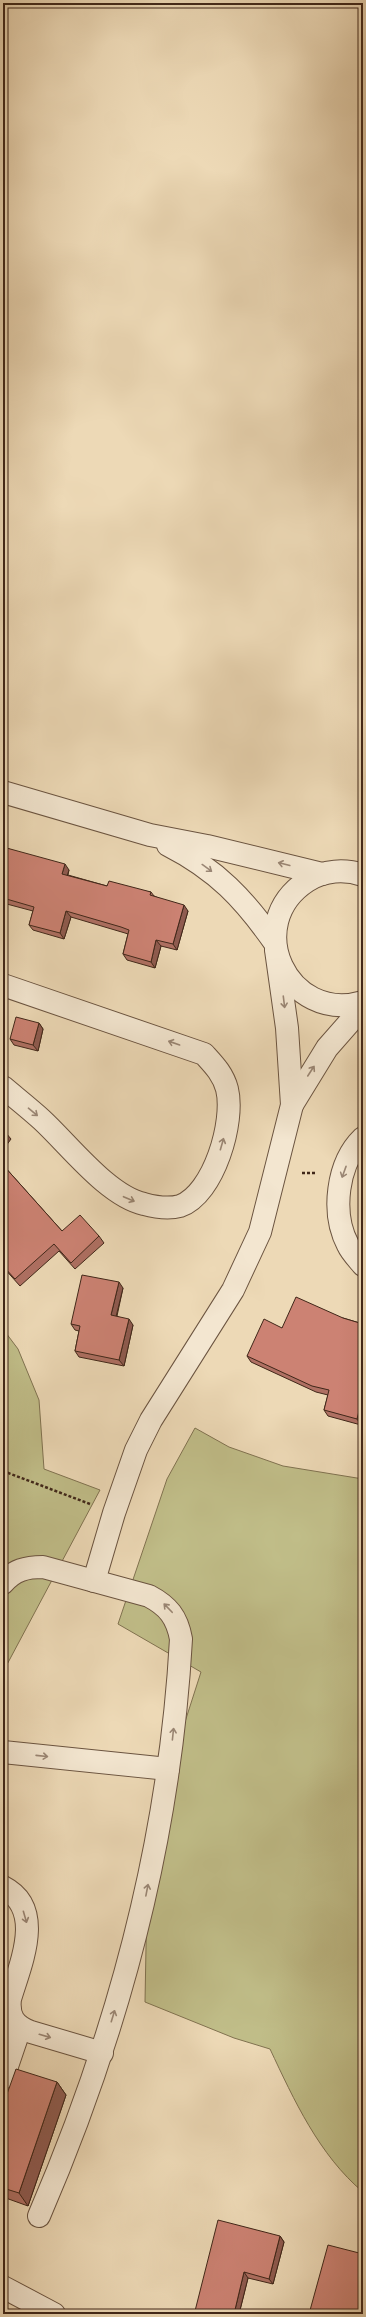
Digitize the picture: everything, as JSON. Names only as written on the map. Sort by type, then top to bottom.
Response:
[{"type":"street","points":[[3,792],[150,835],[208,846],[322,874],[348,871],[363,875]]},
{"type":"street","points":[[150,835],[193,858],[217,875],[239,896],[276,946],[284,971],[298,989],[317,1001],[340,1005],[363,1002]]},
{"type":"street","points":[[94,1581],[114,1513],[136,1450],[151,1420],[233,1290],[260,1232],[292,1105],[287,1028],[276,946],[278,918],[290,895],[300,886],[322,874]]},
{"type":"street","points":[[3,985],[204,1054],[219,1070],[227,1090],[227,1116],[223,1142],[207,1183],[195,1197],[180,1206],[161,1207],[143,1204],[126,1198],[110,1187],[42,1120],[3,1087]]},
{"type":"street","points":[[292,1105],[327,1048],[363,1007]]},
{"type":"street","points":[[363,1138],[354,1147],[342,1175],[339,1199],[340,1223],[348,1246],[363,1265]]},
{"type":"street","points":[[3,1583],[19,1570],[30,1567],[43,1567],[155,1599],[172,1612],[178,1624],[181,1638],[168,1769],[145,1897],[126,1976],[102,2053],[62,2162],[39,2216]]},
{"type":"street","points":[[3,1752],[168,1769]]},
{"type":"street","points":[[3,1887],[11,1891],[20,1903],[27,1918],[28,1933],[25,1948],[10,1999],[9,2010],[13,2020],[20,2028],[102,2053]]},
{"type":"street","points":[[3,2078],[20,2028]]},
{"type":"street","points":[[3,2287],[54,2314]]},
{"type":"path","points":[[276,1171],[342,1175]]},
{"type":"path","points":[[3,1471],[114,1513]]},
{"type":"shaded area","points":[[3,1329],[18,1349],[39,1400],[44,1469],[100,1490],[3,1672]]},
{"type":"shaded area","points":[[195,1428],[229,1447],[283,1466],[363,1479],[363,2192],[333,2161],[309,2126],[288,2088],[270,2049],[234,2038],[145,2002],[147,1893],[166,1781],[201,1672],[118,1624],[167,1479]]},
{"type":"building","points":[[3,847],[65,864],[62,874],[107,886],[109,881],[151,892],[150,895],[184,905],[173,944],[156,940],[151,962],[123,954],[129,930],[121,927],[66,911],[60,933],[29,925],[34,907],[3,898]]},
{"type":"building","points":[[16,1017],[39,1023],[33,1045],[10,1039]]},
{"type":"building","points":[[3,1130],[6,1133],[3,1137]]},
{"type":"building","points":[[3,1165],[62,1231],[80,1215],[99,1236],[71,1263],[54,1244],[15,1279],[3,1266]]},
{"type":"building","points":[[82,1275],[119,1282],[111,1315],[129,1319],[119,1360],[75,1351],[80,1326],[71,1324]]},
{"type":"building","points":[[296,1297],[343,1318],[363,1324],[363,1412],[359,1411],[357,1419],[324,1410],[329,1390],[312,1386],[247,1356],[264,1319],[282,1328]]},
{"type":"building","points":[[16,2069],[57,2082],[19,2193],[3,2188],[3,2092],[7,2094]]},
{"type":"building","points":[[218,2220],[280,2236],[269,2279],[244,2272],[234,2314],[207,2314],[195,2311]]},
{"type":"building","points":[[328,2245],[363,2254],[363,2314],[309,2314]]}]
